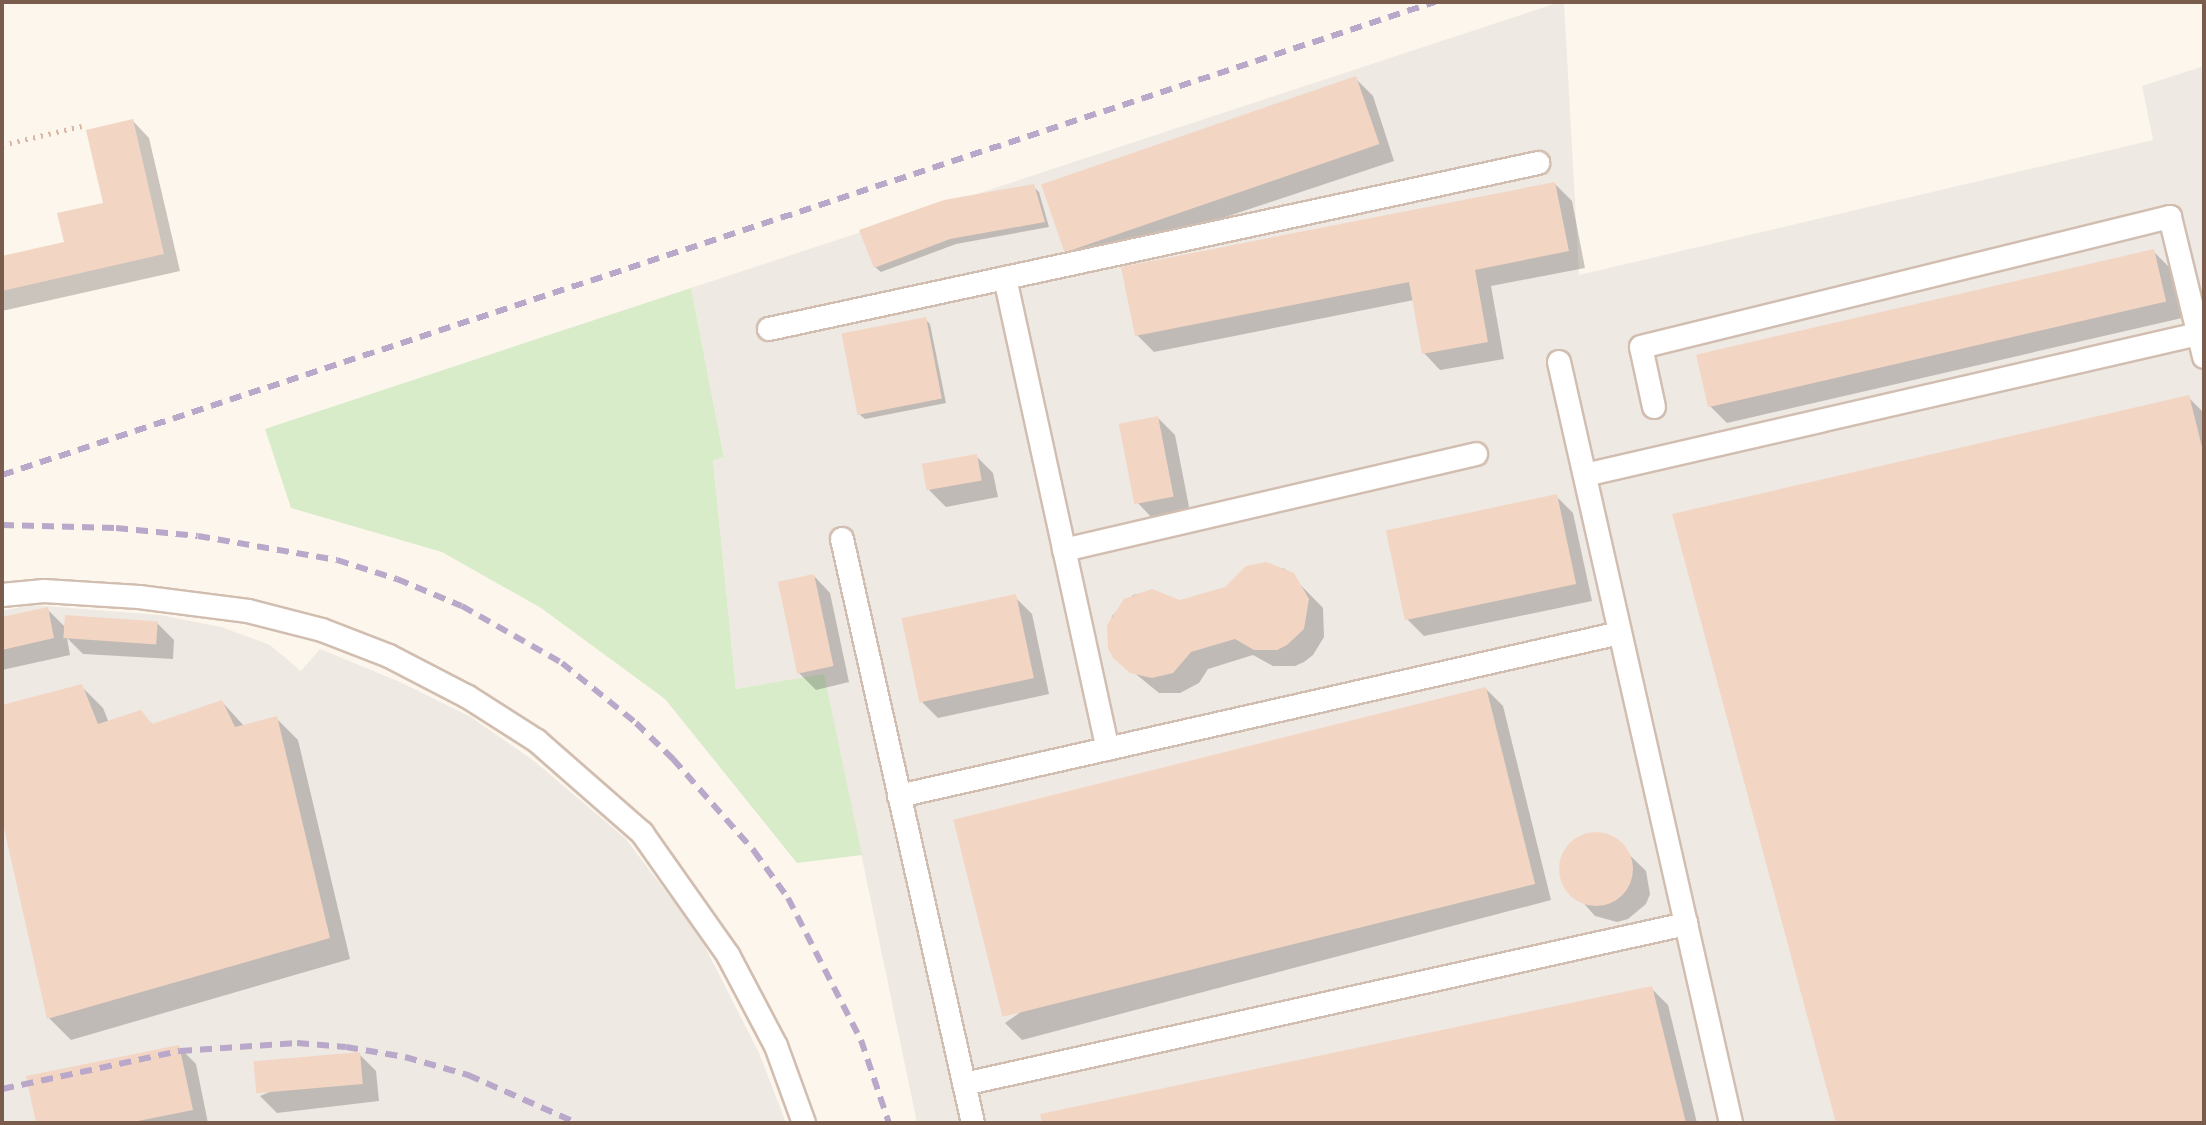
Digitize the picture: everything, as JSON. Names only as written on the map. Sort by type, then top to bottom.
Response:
[{"type":"lane","points":[[769,329],[1538,163]]},
{"type":"lane","points":[[1654,407],[1641,347],[2170,217],[2204,357]]},
{"type":"lane","points":[[1005,278],[1108,749]]},
{"type":"lane","points":[[1585,475],[2198,334]]},
{"type":"lane","points":[[1559,362],[1731,1123]]},
{"type":"lane","points":[[1064,550],[1476,454]]},
{"type":"lane","points":[[842,539],[973,1123]]},
{"type":"lane","points":[[2,595],[44,591],[139,597],[248,611],[322,630],[389,656],[468,697],[537,741],[642,833],[728,955],[776,1046],[804,1123]]},
{"type":"lane","points":[[899,796],[1620,633]]},
{"type":"lane","points":[[964,1084],[1686,924]]},
{"type":"path","points":[[2,145],[82,126]]},
{"type":"shaded area","points":[[1564,2],[1579,275],[2153,140],[2142,86],[2204,66],[2204,1123],[917,1123],[824,675],[736,689],[713,459],[724,456],[691,288]]},
{"type":"shaded area","points":[[31,605],[160,615],[221,627],[270,645],[301,671],[320,649],[400,682],[471,717],[534,761],[625,838],[699,935],[759,1053],[786,1123],[2,1123],[2,611]]},
{"type":"green space","points":[[691,288],[724,457],[713,460],[736,689],[824,674],[862,855],[797,863],[665,699],[541,608],[442,552],[291,508],[265,429]]},
{"type":"building","points":[[1356,76],[1379,144],[1065,252],[1041,184]]},
{"type":"building","points":[[133,119],[164,254],[2,291],[2,256],[64,242],[57,213],[103,203],[86,130]]},
{"type":"building","points":[[1555,182],[1569,251],[1475,270],[1488,342],[1422,354],[1409,282],[1135,336],[1121,267]]},
{"type":"building","points":[[1034,184],[1045,222],[950,239],[874,268],[859,230],[944,200]]},
{"type":"building","points":[[2154,249],[2166,302],[1708,407],[1696,355]]},
{"type":"building","points":[[926,317],[942,398],[857,415],[842,333]]},
{"type":"building","points":[[2189,395],[2204,455],[2204,1123],[1836,1123],[1672,514]]},
{"type":"building","points":[[1158,416],[1174,496],[1134,504],[1119,424]]},
{"type":"building","points":[[977,454],[982,481],[927,490],[922,464]]},
{"type":"building","points":[[1557,494],[1576,584],[1405,620],[1386,530]]},
{"type":"building","points":[[1266,562],[1294,573],[1309,599],[1304,629],[1287,645],[1277,650],[1254,650],[1235,639],[1191,652],[1173,673],[1152,678],[1130,673],[1113,658],[1108,648],[1107,625],[1124,599],[1152,589],[1180,600],[1225,587],[1246,566]]},
{"type":"building","points":[[814,574],[834,666],[797,674],[778,582]]},
{"type":"building","points":[[1016,594],[1034,678],[919,702],[902,618]]},
{"type":"building","points":[[48,607],[54,638],[2,650],[2,617]]},
{"type":"building","points":[[65,615],[158,621],[156,644],[63,638]]},
{"type":"building","points":[[82,684],[98,724],[141,710],[152,724],[222,700],[235,727],[277,716],[330,938],[47,1019],[2,819],[2,705]]},
{"type":"building","points":[[1486,687],[1535,884],[1002,1017],[953,820]]},
{"type":"building","points":[[1596,832],[1617,838],[1627,848],[1633,869],[1627,890],[1617,900],[1596,906],[1575,900],[1565,890],[1559,869],[1565,848],[1575,838]]},
{"type":"building","points":[[1652,986],[1686,1123],[1042,1123],[1040,1114]]},
{"type":"building","points":[[179,1045],[193,1110],[128,1123],[36,1123],[26,1076]]},
{"type":"building","points":[[360,1052],[363,1084],[256,1093],[253,1061]]},
{"type":"railway","points":[[2,475],[1435,2]]},
{"type":"railway","points":[[2,525],[116,528],[198,536],[337,560],[397,579],[462,606],[562,663],[636,723],[673,759],[754,851],[788,898],[861,1040],[889,1123]]},
{"type":"railway","points":[[2,1089],[180,1051],[297,1043],[405,1057],[468,1075],[577,1123]]}]
